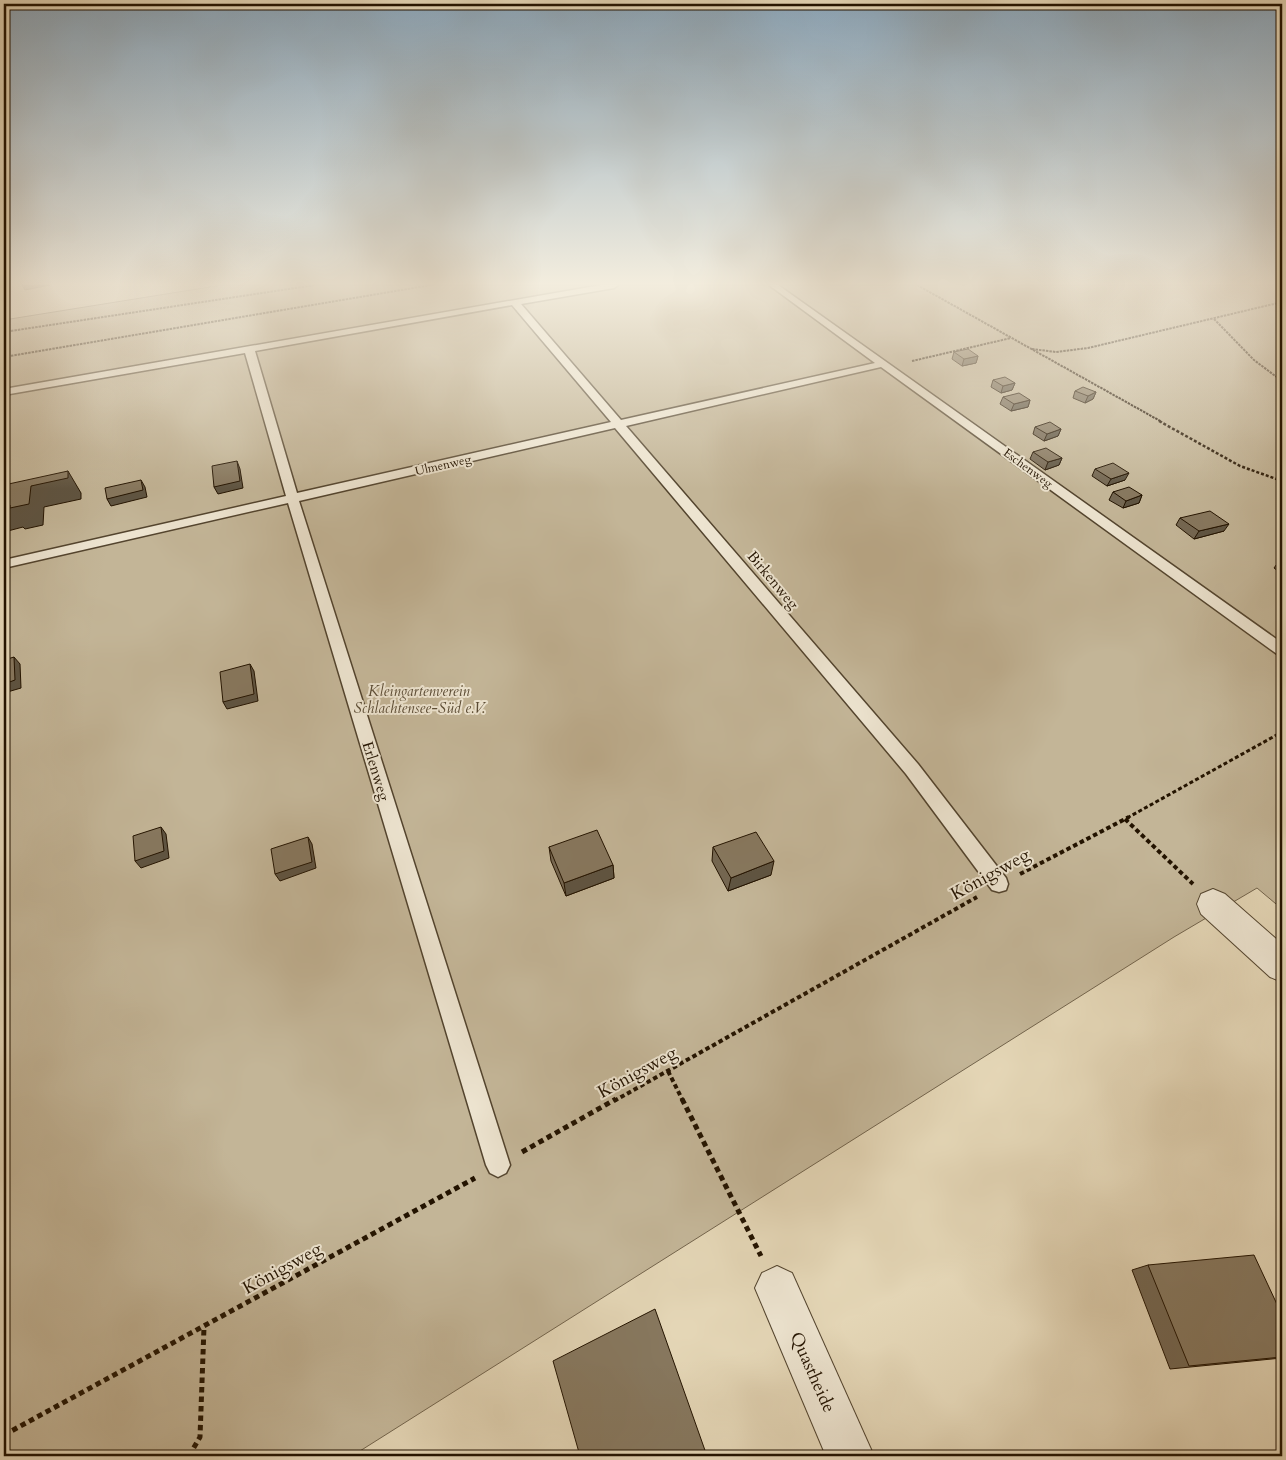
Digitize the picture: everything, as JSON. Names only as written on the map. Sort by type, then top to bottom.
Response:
[{"type":"street","points":[[1213,904],[1282,966]]},
{"type":"street","name":"Quastheide","points":[[776,1288],[850,1456]]},
{"type":"lane","points":[[4,392],[220,353]]},
{"type":"lane","name":"Erlenweg","points":[[250,353],[293,500],[498,1165]]},
{"type":"lane","name":"Birkenweg","points":[[559,353],[912,768],[999,884]]},
{"type":"lane","name":"Eschenweg","points":[[868,353],[1282,650]]},
{"type":"lane","name":"Ulmenweg","points":[[4,564],[885,365]]},
{"type":"path","points":[[4,358],[32,353]]},
{"type":"path","points":[[885,365],[940,353]]},
{"type":"path","points":[[1036,353],[1240,466],[1282,481]]},
{"type":"path","points":[[1247,353],[1282,381]]},
{"type":"path","name":"Königsweg","points":[[4,1435],[668,1071],[999,884],[1125,819],[1282,732]]},
{"type":"path","points":[[1125,819],[1213,904]]},
{"type":"path","points":[[668,1071],[776,1288]]},
{"type":"path","points":[[189,1456],[200,1437],[204,1327]]},
{"type":"green space","name":"Kleingartenverein Schlachtensee-Süd e.V.","points":[[4,353],[1282,353],[1282,909],[1257,888],[1174,937],[352,1456],[4,1456]]},
{"type":"building","points":[[956,353],[974,353],[978,356],[964,359]]},
{"type":"building","points":[[1005,377],[1015,383],[1003,386],[993,380]]},
{"type":"building","points":[[1083,387],[1096,392],[1088,396],[1075,391]]},
{"type":"building","points":[[1019,393],[1030,400],[1014,404],[1003,397]]},
{"type":"building","points":[[1050,422],[1061,429],[1047,434],[1035,427]]},
{"type":"building","points":[[1046,448],[1062,458],[1048,462],[1033,452]]},
{"type":"building","points":[[237,461],[240,481],[214,487],[212,466]]},
{"type":"building","points":[[1113,463],[1129,473],[1111,479],[1095,469]]},
{"type":"building","points":[[68,471],[68,478],[31,486],[29,504],[10,508],[10,505],[4,507],[4,485]]},
{"type":"building","points":[[141,480],[143,490],[107,499],[105,488]]},
{"type":"building","points":[[1129,487],[1142,495],[1126,501],[1113,492]]},
{"type":"building","points":[[1210,511],[1229,524],[1199,531],[1180,518]]},
{"type":"building","points":[[14,657],[15,680],[4,684],[4,660]]},
{"type":"building","points":[[250,664],[254,694],[223,702],[220,672]]},
{"type":"building","points":[[161,827],[164,851],[135,861],[133,836]]},
{"type":"building","points":[[597,830],[613,865],[564,883],[549,847]]},
{"type":"building","points":[[756,832],[774,861],[731,878],[713,847]]},
{"type":"building","points":[[308,837],[312,862],[275,874],[271,849]]},
{"type":"building","points":[[1254,1255],[1282,1315],[1282,1357],[1189,1366],[1148,1265]]},
{"type":"building","points":[[655,1309],[707,1456],[580,1456],[553,1361]]}]
